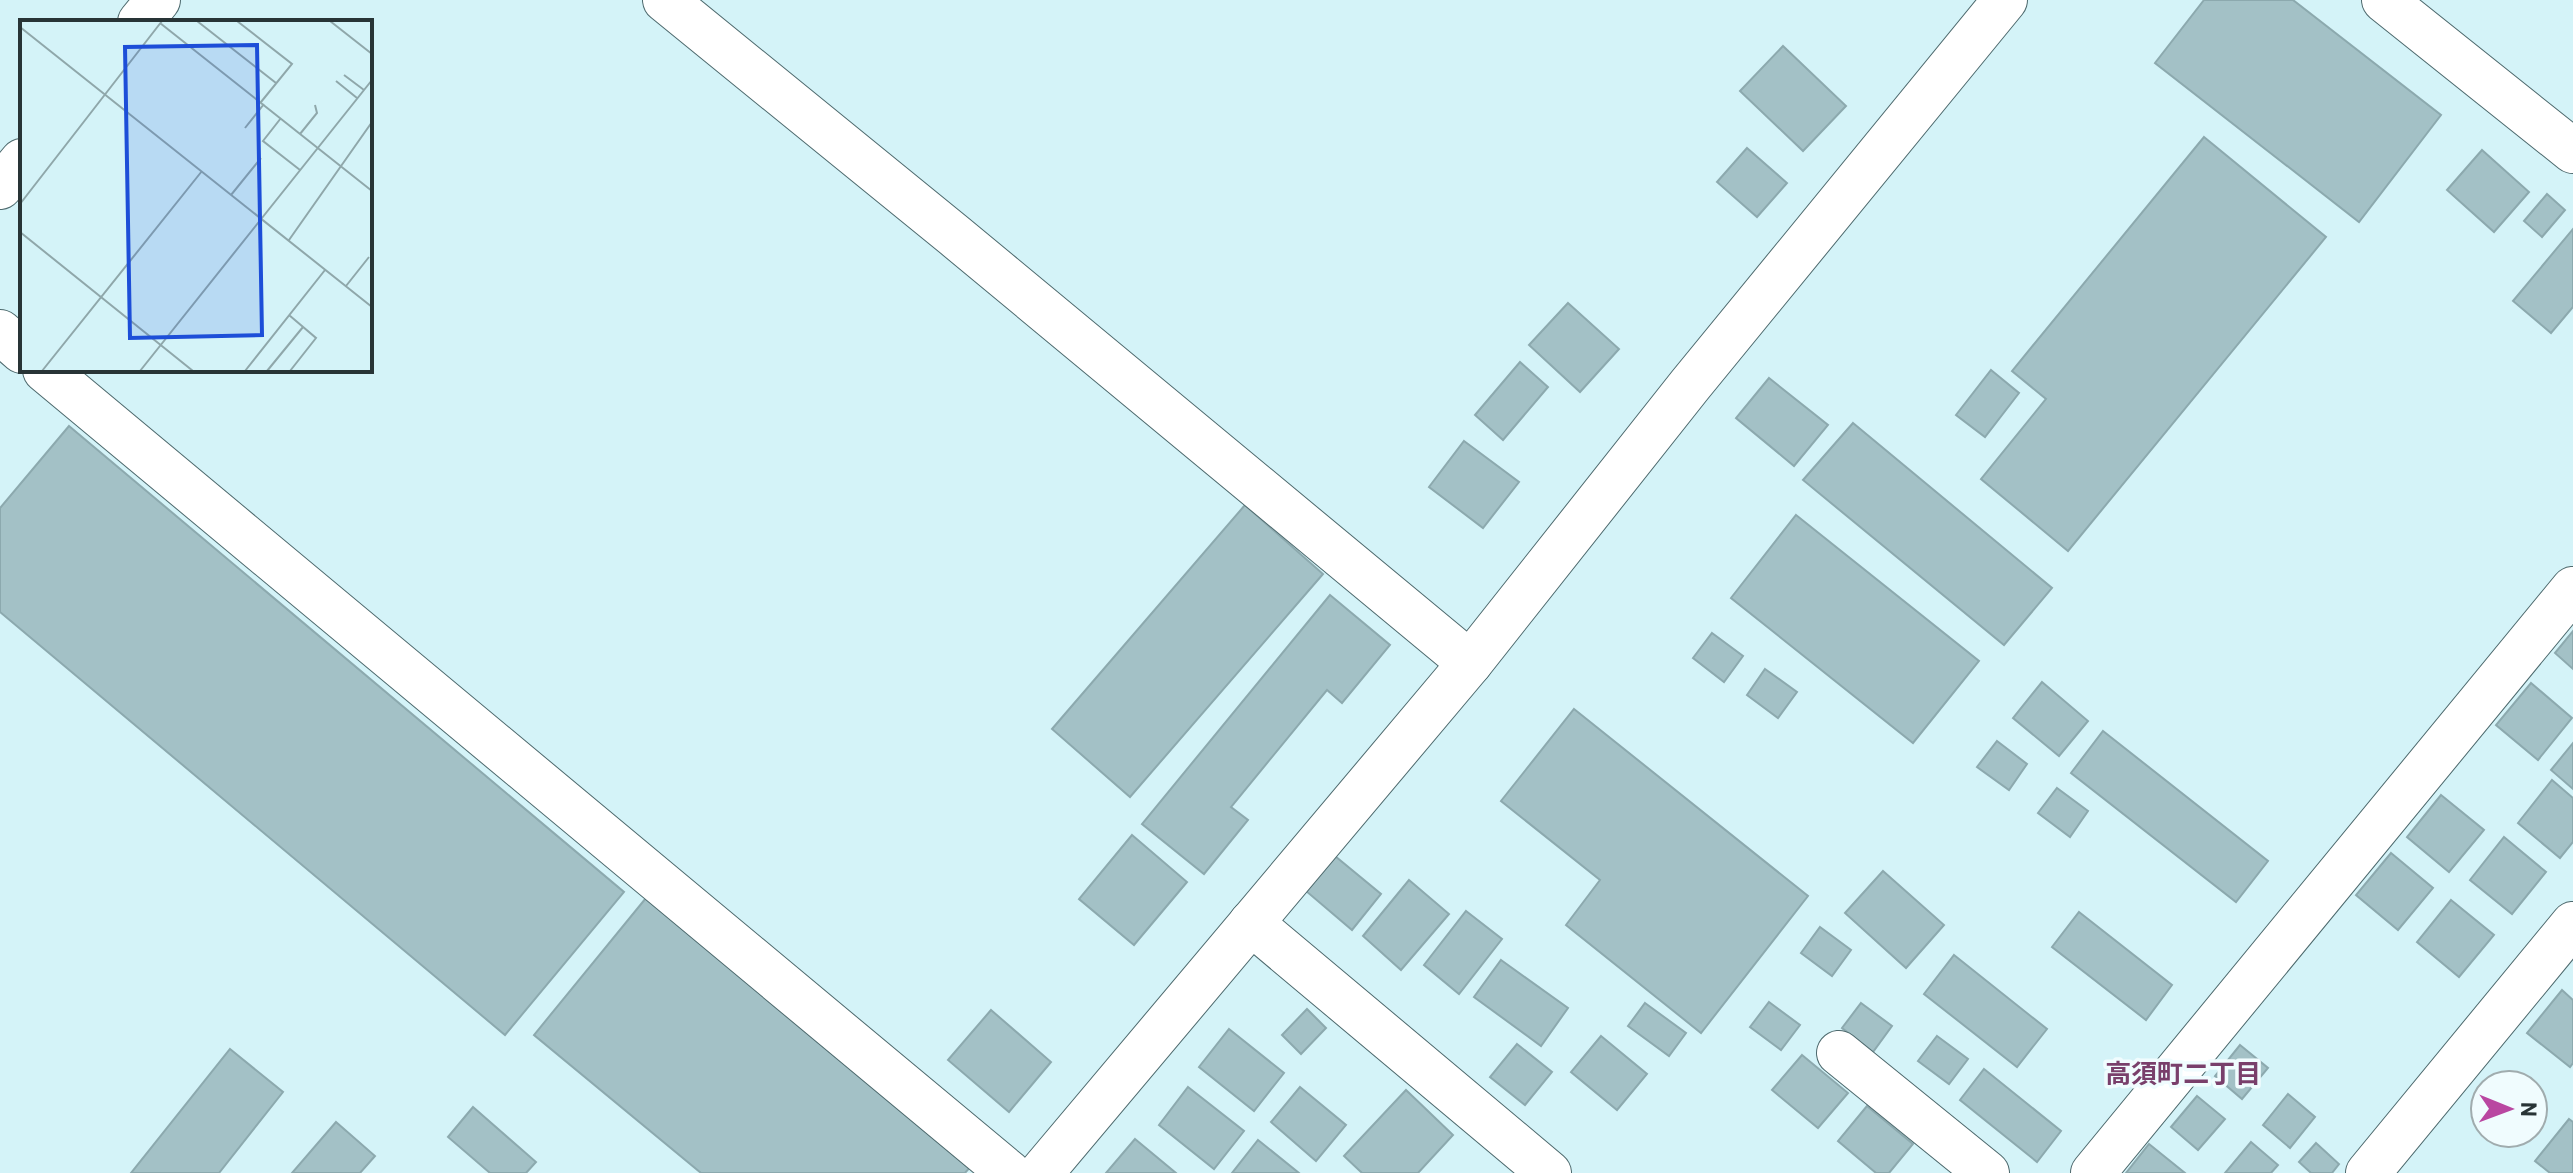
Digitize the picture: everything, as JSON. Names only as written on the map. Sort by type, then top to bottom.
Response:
[{"type":"street","points":[[142,20],[158,0]]},
{"type":"street","points":[[665,0],[1470,663]]},
{"type":"street","points":[[1041,1173],[1470,663],[1690,385],[2005,0]]},
{"type":"street","points":[[2384,0],[2573,151]]},
{"type":"street","points":[[0,187],[20,163]]},
{"type":"street","points":[[0,332],[20,349]]},
{"type":"street","points":[[47,372],[1009,1173]]},
{"type":"street","points":[[2093,1173],[2573,589]]},
{"type":"street","points":[[1251,923],[1549,1173]]},
{"type":"street","points":[[2368,1173],[2573,924]]},
{"type":"street","points":[[1839,1053],[1987,1173]]},
{"type":"building","points":[[2204,0],[2293,0],[2441,115],[2359,222],[2155,63]]},
{"type":"building","points":[[1783,46],[1846,106],[1803,151],[1740,91]]},
{"type":"building","points":[[2204,137],[2326,237],[2068,551],[1981,479],[2046,399],[2012,371]]},
{"type":"building","points":[[1747,148],[1787,183],[1757,217],[1717,182]]},
{"type":"building","points":[[2482,150],[2529,192],[2494,232],[2447,190]]},
{"type":"building","points":[[2547,194],[2565,210],[2542,237],[2524,221]]},
{"type":"building","points":[[2573,229],[2573,307],[2551,333],[2513,301]]},
{"type":"building","points":[[1568,303],[1619,349],[1580,392],[1529,345]]},
{"type":"building","points":[[1520,362],[1548,387],[1503,440],[1475,415]]},
{"type":"building","points":[[1991,370],[2019,393],[1985,437],[1956,415]]},
{"type":"building","points":[[1769,378],[1828,425],[1794,466],[1736,418]]},
{"type":"building","points":[[1853,423],[2052,588],[2004,645],[1803,480]]},
{"type":"building","points":[[69,426],[624,892],[505,1035],[0,612],[0,508]]},
{"type":"building","points":[[1464,441],[1519,482],[1483,528],[1429,487]]},
{"type":"building","points":[[1245,505],[1323,574],[1130,797],[1052,729]]},
{"type":"building","points":[[1796,515],[1979,661],[1913,743],[1731,598]]},
{"type":"building","points":[[1330,595],[1390,645],[1342,703],[1327,690],[1231,807],[1248,820],[1204,874],[1142,824]]},
{"type":"building","points":[[2573,631],[2573,669],[2555,653]]},
{"type":"building","points":[[1712,633],[1743,656],[1724,682],[1693,658]]},
{"type":"building","points":[[1765,669],[1797,692],[1778,718],[1747,695]]},
{"type":"building","points":[[2042,682],[2088,721],[2059,756],[2013,718]]},
{"type":"building","points":[[2531,683],[2572,718],[2538,760],[2496,725]]},
{"type":"building","points":[[1574,709],[1808,896],[1701,1033],[1566,925],[1600,880],[1501,801]]},
{"type":"building","points":[[2103,731],[2268,861],[2236,902],[2071,773]]},
{"type":"building","points":[[1997,741],[2027,764],[2009,790],[1977,767]]},
{"type":"building","points":[[2573,743],[2573,789],[2551,770]]},
{"type":"building","points":[[2552,780],[2573,798],[2573,842],[2560,858],[2518,823]]},
{"type":"building","points":[[2057,788],[2088,811],[2070,837],[2038,813]]},
{"type":"building","points":[[2441,795],[2484,830],[2449,872],[2407,837]]},
{"type":"building","points":[[1132,835],[1187,882],[1134,945],[1079,899]]},
{"type":"building","points":[[2504,837],[2546,872],[2512,914],[2470,880]]},
{"type":"building","points":[[2391,853],[2433,888],[2398,930],[2356,895]]},
{"type":"building","points":[[1335,856],[1381,894],[1352,930],[1306,891]]},
{"type":"building","points":[[1883,871],[1944,925],[1906,968],[1845,913]]},
{"type":"building","points":[[1409,880],[1449,914],[1401,970],[1363,936]]},
{"type":"building","points":[[646,898],[971,1166],[965,1173],[701,1173],[534,1035]]},
{"type":"building","points":[[2451,900],[2494,935],[2459,977],[2417,942]]},
{"type":"building","points":[[1466,911],[1502,939],[1459,994],[1424,965]]},
{"type":"building","points":[[2079,912],[2172,985],[2146,1020],[2052,947]]},
{"type":"building","points":[[1820,927],[1851,950],[1832,976],[1801,953]]},
{"type":"building","points":[[1954,955],[2047,1029],[2017,1067],[1924,994]]},
{"type":"building","points":[[1501,960],[1568,1008],[1541,1046],[1474,997]]},
{"type":"building","points":[[2562,990],[2573,1000],[2573,1063],[2570,1067],[2527,1033]]},
{"type":"building","points":[[1769,1002],[1800,1025],[1781,1050],[1750,1027]]},
{"type":"building","points":[[1645,1003],[1686,1033],[1669,1056],[1628,1026]]},
{"type":"building","points":[[1861,1003],[1892,1026],[1873,1052],[1842,1028]]},
{"type":"building","points":[[1307,1009],[1326,1028],[1301,1054],[1282,1035]]},
{"type":"building","points":[[991,1010],[1051,1062],[1009,1112],[948,1060]]},
{"type":"building","points":[[1229,1029],[1284,1073],[1254,1111],[1199,1067]]},
{"type":"building","points":[[1601,1036],[1647,1074],[1617,1110],[1571,1072]]},
{"type":"building","points":[[1937,1036],[1968,1059],[1949,1084],[1918,1061]]},
{"type":"building","points":[[1517,1044],[1552,1072],[1525,1105],[1490,1077]]},
{"type":"building","points":[[2240,1045],[2268,1068],[2242,1099],[2215,1076]]},
{"type":"building","points":[[230,1049],[283,1092],[219,1173],[131,1173]]},
{"type":"building","points":[[1802,1055],[1848,1093],[1818,1128],[1772,1090]]},
{"type":"building","points":[[1984,1069],[2061,1131],[2037,1162],[1960,1100]]},
{"type":"building","points":[[1188,1087],[1244,1131],[1214,1169],[1159,1125]]},
{"type":"building","points":[[1300,1087],[1346,1125],[1316,1161],[1271,1122]]},
{"type":"building","points":[[1406,1090],[1453,1135],[1418,1173],[1362,1173],[1344,1156]]},
{"type":"building","points":[[2288,1094],[2315,1117],[2290,1148],[2263,1125]]},
{"type":"building","points":[[2197,1096],[2225,1119],[2198,1150],[2171,1127]]},
{"type":"building","points":[[1867,1106],[1913,1144],[1889,1173],[1876,1173],[1838,1141]]},
{"type":"building","points":[[473,1107],[536,1162],[526,1173],[490,1173],[448,1137]]},
{"type":"building","points":[[2569,1119],[2573,1122],[2573,1173],[2550,1173],[2535,1161],[2545,1149],[2549,1149],[2549,1144]]},
{"type":"building","points":[[336,1122],[375,1156],[360,1173],[292,1173]]},
{"type":"building","points":[[1135,1139],[1176,1173],[1106,1173]]},
{"type":"building","points":[[1258,1140],[1299,1173],[1232,1173]]},
{"type":"building","points":[[2251,1142],[2278,1165],[2271,1173],[2225,1173]]},
{"type":"building","points":[[2316,1143],[2339,1164],[2332,1173],[2311,1173],[2299,1162]]},
{"type":"building","points":[[2149,1144],[2185,1173],[2126,1173]]},
{"type":"district","name":"高須町二丁目","points":[[2183,1072]]}]
